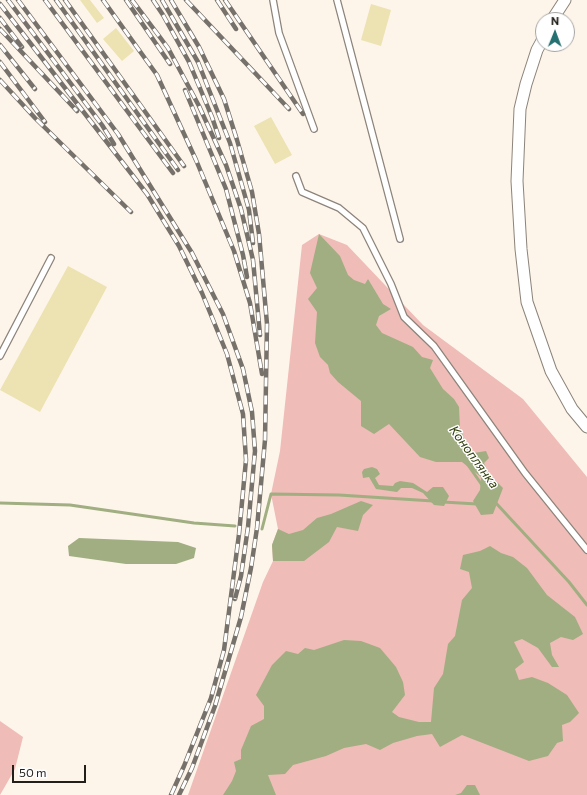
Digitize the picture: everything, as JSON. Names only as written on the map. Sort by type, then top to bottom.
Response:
[{"type":"street","points":[[557,12],[565,0]]},
{"type":"street","points":[[538,52],[528,78],[520,109],[517,180],[521,249],[527,302],[552,370],[572,409],[587,427]]},
{"type":"lane","points":[[273,0],[279,33],[314,129]]},
{"type":"lane","points":[[337,0],[400,239]]},
{"type":"lane","points":[[296,176],[302,192],[339,208],[363,228],[391,284],[404,317],[434,346],[525,473],[587,550]]},
{"type":"lane","points":[[0,356],[51,258]]},
{"type":"shaded area","points":[[319,234],[347,245],[423,325],[523,399],[587,477],[587,795],[188,795],[263,582],[273,561],[272,545],[278,529],[271,494],[280,451],[302,245]]},
{"type":"shaded area","points":[[0,721],[23,737],[15,769],[0,795]]},
{"type":"water","points":[[319,234],[340,256],[348,275],[354,280],[365,284],[368,279],[383,304],[391,309],[379,316],[376,325],[382,333],[413,347],[422,357],[433,360],[430,368],[443,389],[454,399],[459,407],[460,428],[467,445],[474,453],[486,451],[489,458],[484,463],[489,474],[503,488],[493,514],[481,515],[473,501],[480,490],[481,477],[462,462],[436,462],[420,457],[389,424],[374,434],[361,426],[361,401],[338,382],[330,373],[328,365],[320,357],[315,343],[317,312],[308,299],[317,288],[310,273]]},
{"type":"water","points":[[372,467],[377,469],[380,474],[375,478],[379,485],[393,486],[395,483],[400,481],[413,483],[427,492],[433,487],[443,487],[449,496],[444,506],[434,505],[423,493],[412,488],[401,488],[397,492],[376,489],[369,477],[363,478],[362,472],[364,469]]},
{"type":"water","points":[[361,501],[373,505],[363,515],[358,531],[337,527],[329,542],[304,561],[273,561],[272,545],[278,529],[289,534],[303,530],[317,518],[331,514]]},
{"type":"water","points":[[79,538],[178,542],[196,548],[194,558],[176,564],[126,564],[69,556],[68,546]]},
{"type":"water","points":[[490,546],[501,553],[513,557],[527,568],[547,595],[575,617],[583,634],[573,640],[561,637],[550,643],[552,655],[559,667],[552,667],[538,648],[522,639],[514,642],[524,662],[515,669],[519,680],[532,677],[548,683],[567,695],[579,713],[570,722],[562,725],[563,741],[557,743],[548,756],[529,761],[462,735],[440,747],[432,734],[417,736],[393,743],[380,750],[366,744],[344,748],[326,756],[293,765],[285,774],[268,775],[276,795],[223,795],[232,781],[236,771],[234,762],[241,759],[241,750],[251,726],[264,719],[264,706],[256,695],[272,665],[286,651],[298,654],[305,648],[314,650],[344,640],[361,641],[380,648],[396,667],[403,682],[405,695],[392,712],[399,717],[419,722],[431,722],[434,688],[443,674],[448,644],[455,636],[462,600],[472,588],[469,572],[460,569],[463,555],[480,551]]},
{"type":"water","points":[[467,785],[475,785],[480,795],[455,795],[461,793]]},
{"type":"building","points":[[80,0],[90,0],[104,18],[97,23]]},
{"type":"building","points":[[371,4],[391,10],[381,46],[361,40]]},
{"type":"building","points":[[116,28],[134,51],[122,61],[103,39]]},
{"type":"building","points":[[271,117],[292,155],[275,164],[254,126]]},
{"type":"building","points":[[68,266],[107,287],[40,412],[0,390]]},
{"type":"waterway","name":"Коноплянка","points":[[468,465],[482,485]]},
{"type":"waterway","points":[[262,529],[271,494],[339,495],[433,501]]},
{"type":"waterway","points":[[443,502],[477,504]]},
{"type":"waterway","name":"Коноплянка","points":[[495,502],[569,582],[587,605]]},
{"type":"waterway","points":[[0,503],[70,505],[194,523],[235,526]]},
{"type":"railway","points":[[8,0],[102,125],[114,144]]},
{"type":"railway","points":[[18,0],[118,134],[192,253],[223,314],[243,369],[252,412],[255,451],[248,527],[241,576],[235,599]]},
{"type":"railway","points":[[45,0],[173,173]]},
{"type":"railway","points":[[56,0],[178,170]]},
{"type":"railway","points":[[65,0],[184,166]]},
{"type":"railway","points":[[103,0],[157,75],[196,160],[234,251],[250,303],[262,374]]},
{"type":"railway","points":[[126,0],[170,64]]},
{"type":"railway","points":[[132,0],[168,48],[199,106],[226,165],[241,209],[253,260],[260,335]]},
{"type":"railway","points":[[153,0],[189,62],[219,138]]},
{"type":"railway","points":[[162,0],[198,62],[230,143],[249,210],[253,243]]},
{"type":"railway","points":[[171,0],[199,47],[224,99],[237,140],[252,192],[259,234],[267,324],[265,440],[257,528],[251,568],[241,617],[215,706],[192,768],[179,795]]},
{"type":"railway","points":[[186,0],[289,109]]},
{"type":"railway","points":[[217,0],[236,29]]},
{"type":"railway","points":[[225,0],[303,114]]},
{"type":"railway","points":[[0,4],[147,194],[179,246],[202,293],[227,354],[243,414],[246,460],[239,534],[224,650],[211,698],[171,795]]},
{"type":"railway","points":[[0,18],[22,47]]},
{"type":"railway","points":[[0,29],[77,111]]},
{"type":"railway","points":[[0,45],[35,89]]},
{"type":"railway","points":[[0,62],[45,122]]},
{"type":"railway","points":[[0,80],[35,118],[131,212]]},
{"type":"railway","points":[[185,90],[226,189],[243,255],[247,277]]}]
